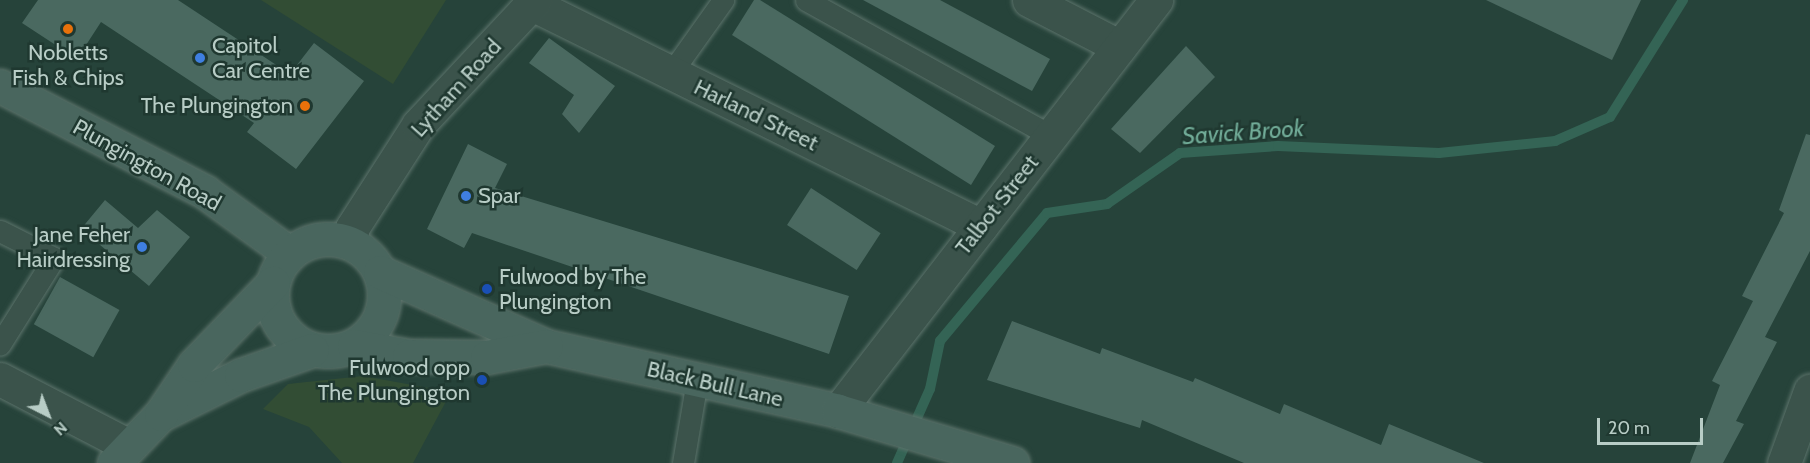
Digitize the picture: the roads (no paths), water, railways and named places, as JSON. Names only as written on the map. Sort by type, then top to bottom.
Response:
[{"type":"street","points":[[1029,0],[1120,46]]},
{"type":"street","name":"Talbot Street","points":[[838,411],[1156,0]]},
{"type":"street","name":"Harland Street","points":[[533,2],[981,226]]},
{"type":"street","name":"Lytham Road","points":[[351,243],[352,228],[418,125],[533,2]]},
{"type":"street","name":"Plungington Road","points":[[0,86],[205,192],[289,253]]},
{"type":"street","points":[[329,238],[351,243],[369,255],[381,272],[385,293],[382,314],[371,333],[354,346],[333,352],[312,350],[291,339],[276,320],[271,296],[275,273],[289,253],[308,242],[329,238]]},
{"type":"street","name":"Black Bull Lane","points":[[381,272],[546,346],[838,411],[1012,463]]},
{"type":"street","points":[[0,379],[121,455],[161,414],[195,365],[273,284]]},
{"type":"street","name":"Black Bull Lane","points":[[354,346],[409,356],[488,357],[546,346]]},
{"type":"street","points":[[161,414],[241,375],[312,350]]},
{"type":"street","points":[[1784,463],[1810,391]]},
{"type":"lane","points":[[671,73],[723,0]]},
{"type":"lane","points":[[806,0],[1051,136]]},
{"type":"lane","points":[[0,231],[54,258],[0,344]]},
{"type":"lane","points":[[683,463],[697,380]]},
{"type":"waterway","name":"Savick Brook","points":[[897,463],[930,389],[940,341],[1047,213],[1107,204],[1180,153],[1278,146],[1439,153],[1555,141],[1610,117],[1683,0]]},
{"type":"place","name":"Nobletts Fish & Chips","points":[[68,29]]},
{"type":"place","name":"Capitol Car Centre","points":[[200,58]]},
{"type":"place","name":"The Plungington","points":[[305,106]]},
{"type":"place","name":"Spar","points":[[466,196]]},
{"type":"place","name":"Jane Feher Hairdressing","points":[[142,247]]},
{"type":"place","name":"Fulwood by The Plungington","points":[[487,289]]},
{"type":"place","name":"Fulwood opp The Plungington","points":[[482,380]]}]
